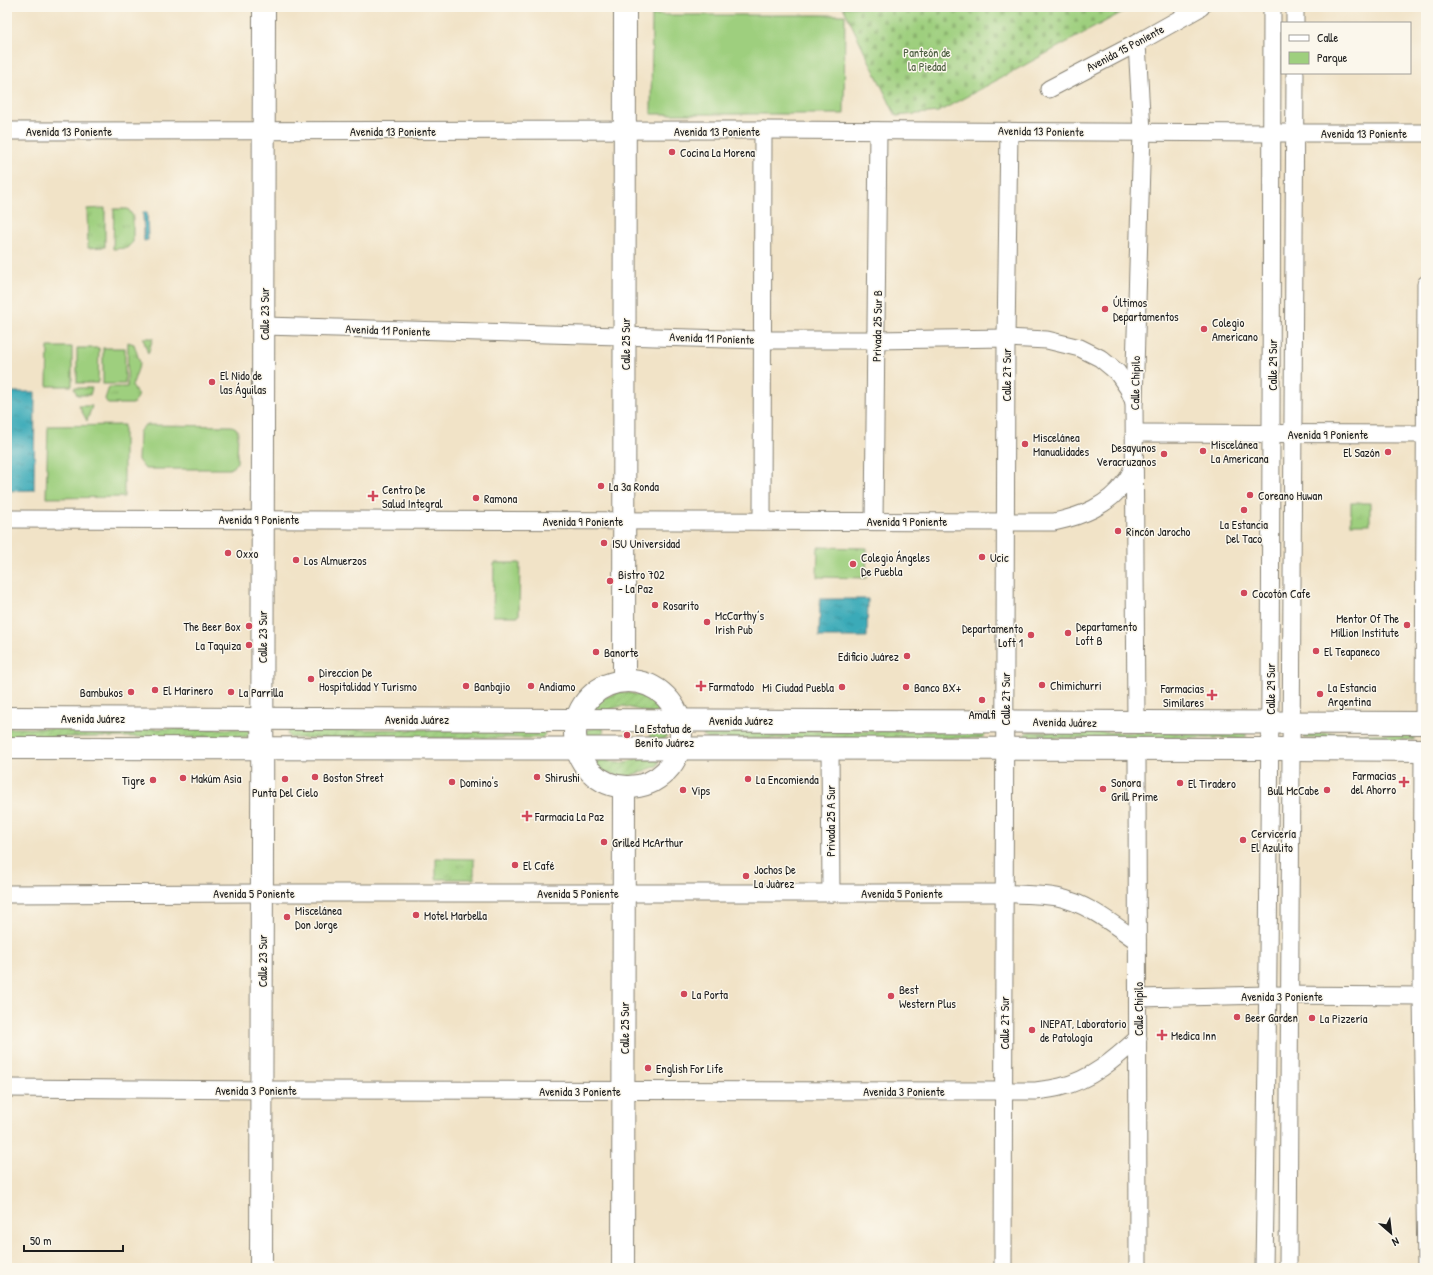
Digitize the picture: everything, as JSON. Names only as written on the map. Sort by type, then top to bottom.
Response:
[{"type":"main road","name":"Calle 23 Sur","points":[[261,1268],[264,7]]},
{"type":"main road","name":"Calle 25 Sur","points":[[624,680],[626,7]]},
{"type":"main road","points":[[624,680],[653,686],[659,690],[674,706],[680,720],[681,734],[679,749],[673,762],[664,773],[652,781],[639,786],[624,787],[610,785],[597,778],[587,769],[576,749],[574,734],[576,720],[583,704],[594,692],[608,684],[624,680]]},
{"type":"main road","name":"Avenida Juárez","points":[[7,718],[1425,723]]},
{"type":"main road","points":[[7,748],[1424,750]]},
{"type":"main road","name":"Calle 25 Sur","points":[[623,1268],[624,787]]},
{"type":"street","name":"Avenida 15 Poniente","points":[[1049,89],[1137,43],[1201,7]]},
{"type":"street","name":"Calle 29 Sur","points":[[1272,7],[1272,434],[1281,723]]},
{"type":"street","points":[[1295,7],[1295,22]]},
{"type":"street","name":"Calle Chipilo","points":[[1136,723],[1134,402],[1142,132],[1137,43]]},
{"type":"street","name":"Calle 29 Sur","points":[[1281,723],[1294,434],[1295,74]]},
{"type":"street","name":"Avenida 13 Poniente","points":[[7,131],[763,130],[1426,133]]},
{"type":"street","points":[[762,521],[763,130]]},
{"type":"street","name":"Privada 25 Sur B","points":[[874,521],[878,131]]},
{"type":"street","name":"Calle 27 Sur","points":[[1003,1268],[1006,338],[1010,131]]},
{"type":"street","points":[[1425,723],[1426,284]]},
{"type":"street","name":"Avenida 11 Poniente","points":[[264,326],[762,340],[1006,338],[1047,340],[1080,348],[1100,358],[1117,372],[1128,388],[1134,402]]},
{"type":"street","name":"Avenida 9 Poniente","points":[[1135,433],[1426,434]]},
{"type":"street","name":"Avenida 9 Poniente","points":[[7,519],[1054,522],[1072,518],[1100,506],[1114,495],[1126,482],[1135,463]]},
{"type":"street","points":[[1281,723],[1292,749],[1288,1268]]},
{"type":"street","points":[[1264,1268],[1270,749],[1281,723]]},
{"type":"street","name":"Privada 25 A Sur","points":[[830,749],[831,893]]},
{"type":"street","name":"Calle Chipilo","points":[[1137,749],[1137,941],[1139,998],[1138,1268]]},
{"type":"street","points":[[1424,750],[1426,1268]]},
{"type":"street","name":"Avenida 5 Poniente","points":[[7,894],[1004,893],[1056,897],[1076,903],[1115,925],[1137,941]]},
{"type":"street","name":"Avenida 3 Poniente","points":[[1139,998],[1268,995],[1424,996]]},
{"type":"street","name":"Avenida 3 Poniente","points":[[7,1088],[261,1090],[1035,1091],[1060,1087],[1083,1079],[1100,1069],[1138,1038]]},
{"type":"green space","name":"Panteón de la Piedad","points":[[843,7],[1132,7],[938,112],[896,116]]},
{"type":"green space","points":[[652,15],[845,15],[844,114],[651,114]]},
{"type":"green space","points":[[105,208],[105,247],[88,248],[87,209]]},
{"type":"green space","points":[[114,209],[128,209],[133,216],[133,242],[127,248],[113,249]]},
{"type":"green space","points":[[143,338],[153,338],[148,354]]},
{"type":"green space","points":[[128,342],[134,344],[140,363],[132,386],[138,395],[133,404],[108,404],[105,399],[109,387],[127,387]]},
{"type":"green space","points":[[48,347],[72,347],[72,386],[47,386]]},
{"type":"green space","points":[[77,348],[99,348],[98,383],[77,383]]},
{"type":"green space","points":[[103,348],[125,348],[125,384],[103,384]]},
{"type":"green space","points":[[74,388],[92,388],[90,395],[77,395]]},
{"type":"green space","points":[[79,406],[92,406],[87,421]]},
{"type":"green space","points":[[124,425],[124,497],[46,498],[48,426]]},
{"type":"green space","points":[[145,425],[232,426],[236,428],[238,432],[237,462],[234,467],[229,469],[145,469],[138,460],[139,432]]},
{"type":"green space","points":[[1351,503],[1370,503],[1370,524],[1351,524]]},
{"type":"green space","points":[[818,547],[867,548],[866,578],[817,577]]},
{"type":"green space","points":[[494,563],[520,563],[519,616],[493,616]]},
{"type":"green space","points":[[619,692],[647,698],[657,703],[660,706],[660,710],[654,714],[623,706],[595,715],[589,709],[591,703]]},
{"type":"green space","points":[[603,726],[604,743],[586,739],[586,730]]},
{"type":"green space","points":[[650,726],[667,731],[665,739],[650,742]]},
{"type":"green space","points":[[7,728],[249,729],[251,734],[248,737],[7,737]]},
{"type":"green space","points":[[541,729],[545,734],[542,738],[290,738],[287,734],[289,730]]},
{"type":"green space","points":[[705,731],[984,731],[985,735],[982,738],[707,739],[703,736]]},
{"type":"green space","points":[[1027,732],[1246,733],[1246,738],[1025,738],[1024,735]]},
{"type":"green space","points":[[1304,733],[1415,734],[1414,740],[1303,738]]},
{"type":"green space","points":[[653,754],[659,759],[657,766],[624,778],[593,768],[589,765],[590,760],[595,755],[617,763],[622,763]]},
{"type":"green space","points":[[436,858],[474,859],[474,879],[436,879]]},
{"type":"water","points":[[143,212],[147,212],[148,240],[144,241]]},
{"type":"water","points":[[7,392],[35,392],[34,490],[7,491]]},
{"type":"water","points":[[820,599],[868,599],[867,637],[819,637]]},
{"type":"place","name":"Cocina La Morena","points":[[672,152]]},
{"type":"place","name":"Últimos Departamentos","points":[[1105,309]]},
{"type":"place","name":"Colegio Americano","points":[[1204,329]]},
{"type":"place","name":"El Nido de las Águilas","points":[[212,382]]},
{"type":"place","name":"Miscelánea Manualidades","points":[[1025,444]]},
{"type":"place","name":"Miscelánea La Americana","points":[[1203,451]]},
{"type":"place","name":"El Sazón","points":[[1388,452]]},
{"type":"place","name":"Desayunos Veracruzanos","points":[[1164,454]]},
{"type":"place","name":"La 3a Ronda","points":[[601,486]]},
{"type":"place","name":"Coreano Huwan","points":[[1250,495]]},
{"type":"place","name":"Centro De Salud Integral","points":[[373,496]]},
{"type":"place","name":"Ramona","points":[[476,498]]},
{"type":"place","name":"La Estancia Del Taco","points":[[1244,510]]},
{"type":"place","name":"Rincón Jarocho","points":[[1118,531]]},
{"type":"place","name":"ISU Universidad","points":[[604,543]]},
{"type":"place","name":"Oxxo","points":[[228,553]]},
{"type":"place","name":"Ucic","points":[[982,557]]},
{"type":"place","name":"Los Almuerzos","points":[[296,560]]},
{"type":"place","name":"Colegio Ángeles De Puebla","points":[[853,564]]},
{"type":"place","name":"Bistro 702 - La Paz","points":[[610,581]]},
{"type":"place","name":"Cocotón Cafe","points":[[1244,593]]},
{"type":"place","name":"Rosarito","points":[[655,605]]},
{"type":"place","name":"McCarthy’s Irish Pub","points":[[707,622]]},
{"type":"place","name":"Mentor Of The Million Institute","points":[[1407,625]]},
{"type":"place","name":"The Beer Box","points":[[249,626]]},
{"type":"place","name":"Departamento Loft B","points":[[1068,633]]},
{"type":"place","name":"Departamento Loft 1","points":[[1031,635]]},
{"type":"place","name":"La Taquiza","points":[[249,645]]},
{"type":"place","name":"El Teapaneco","points":[[1316,651]]},
{"type":"place","name":"Banorte","points":[[596,652]]},
{"type":"place","name":"Edificio Juárez","points":[[907,656]]},
{"type":"place","name":"Direccion De Hospitalidad Y Turismo","points":[[311,679]]},
{"type":"place","name":"Chimichurri","points":[[1042,685]]},
{"type":"place","name":"Banbajio","points":[[466,686]]},
{"type":"place","name":"Andiamo","points":[[531,686]]},
{"type":"place","name":"Farmatodo","points":[[701,686]]},
{"type":"place","name":"Mi Ciudad Puebla","points":[[842,687]]},
{"type":"place","name":"Banco BX+","points":[[906,687]]},
{"type":"place","name":"El Marinero","points":[[155,690]]},
{"type":"place","name":"Bambukos","points":[[131,692]]},
{"type":"place","name":"La Parrilla","points":[[231,692]]},
{"type":"place","name":"La Estancia Argentina","points":[[1320,694]]},
{"type":"place","name":"Farmacias Similares","points":[[1212,695]]},
{"type":"place","name":"Amalfi","points":[[982,700]]},
{"type":"place","name":"La Estatua de Benito Juárez","points":[[627,735]]},
{"type":"place","name":"Boston Street","points":[[315,777]]},
{"type":"place","name":"Shirushi","points":[[537,777]]},
{"type":"place","name":"Makúm Asia","points":[[183,778]]},
{"type":"place","name":"Punta Del Cielo","points":[[285,779]]},
{"type":"place","name":"La Encomienda","points":[[748,779]]},
{"type":"place","name":"Tigre","points":[[153,780]]},
{"type":"place","name":"Domino's","points":[[452,782]]},
{"type":"place","name":"Farmacias del Ahorro","points":[[1404,782]]},
{"type":"place","name":"El Tiradero","points":[[1180,783]]},
{"type":"place","name":"Sonora Grill Prime","points":[[1103,789]]},
{"type":"place","name":"Vips","points":[[683,790]]},
{"type":"place","name":"Bull McCabe","points":[[1327,790]]},
{"type":"place","name":"Farmacia La Paz","points":[[527,816]]},
{"type":"place","name":"Cervicería El Azulito","points":[[1243,840]]},
{"type":"place","name":"Grilled McArthur","points":[[604,842]]},
{"type":"place","name":"El Café","points":[[515,865]]},
{"type":"place","name":"Jochos De La Juàrez","points":[[746,876]]},
{"type":"place","name":"Motel Marbella","points":[[416,915]]},
{"type":"place","name":"Miscelánea Don Jorge","points":[[287,917]]},
{"type":"place","name":"La Porta","points":[[684,994]]},
{"type":"place","name":"Best Western Plus","points":[[891,996]]},
{"type":"place","name":"Beer Garden","points":[[1237,1017]]},
{"type":"place","name":"La Pizzería","points":[[1312,1018]]},
{"type":"place","name":"INEPAT, Laboratorio de Patología","points":[[1032,1030]]},
{"type":"place","name":"Medica Inn","points":[[1162,1035]]},
{"type":"place","name":"English For Life","points":[[648,1068]]}]
